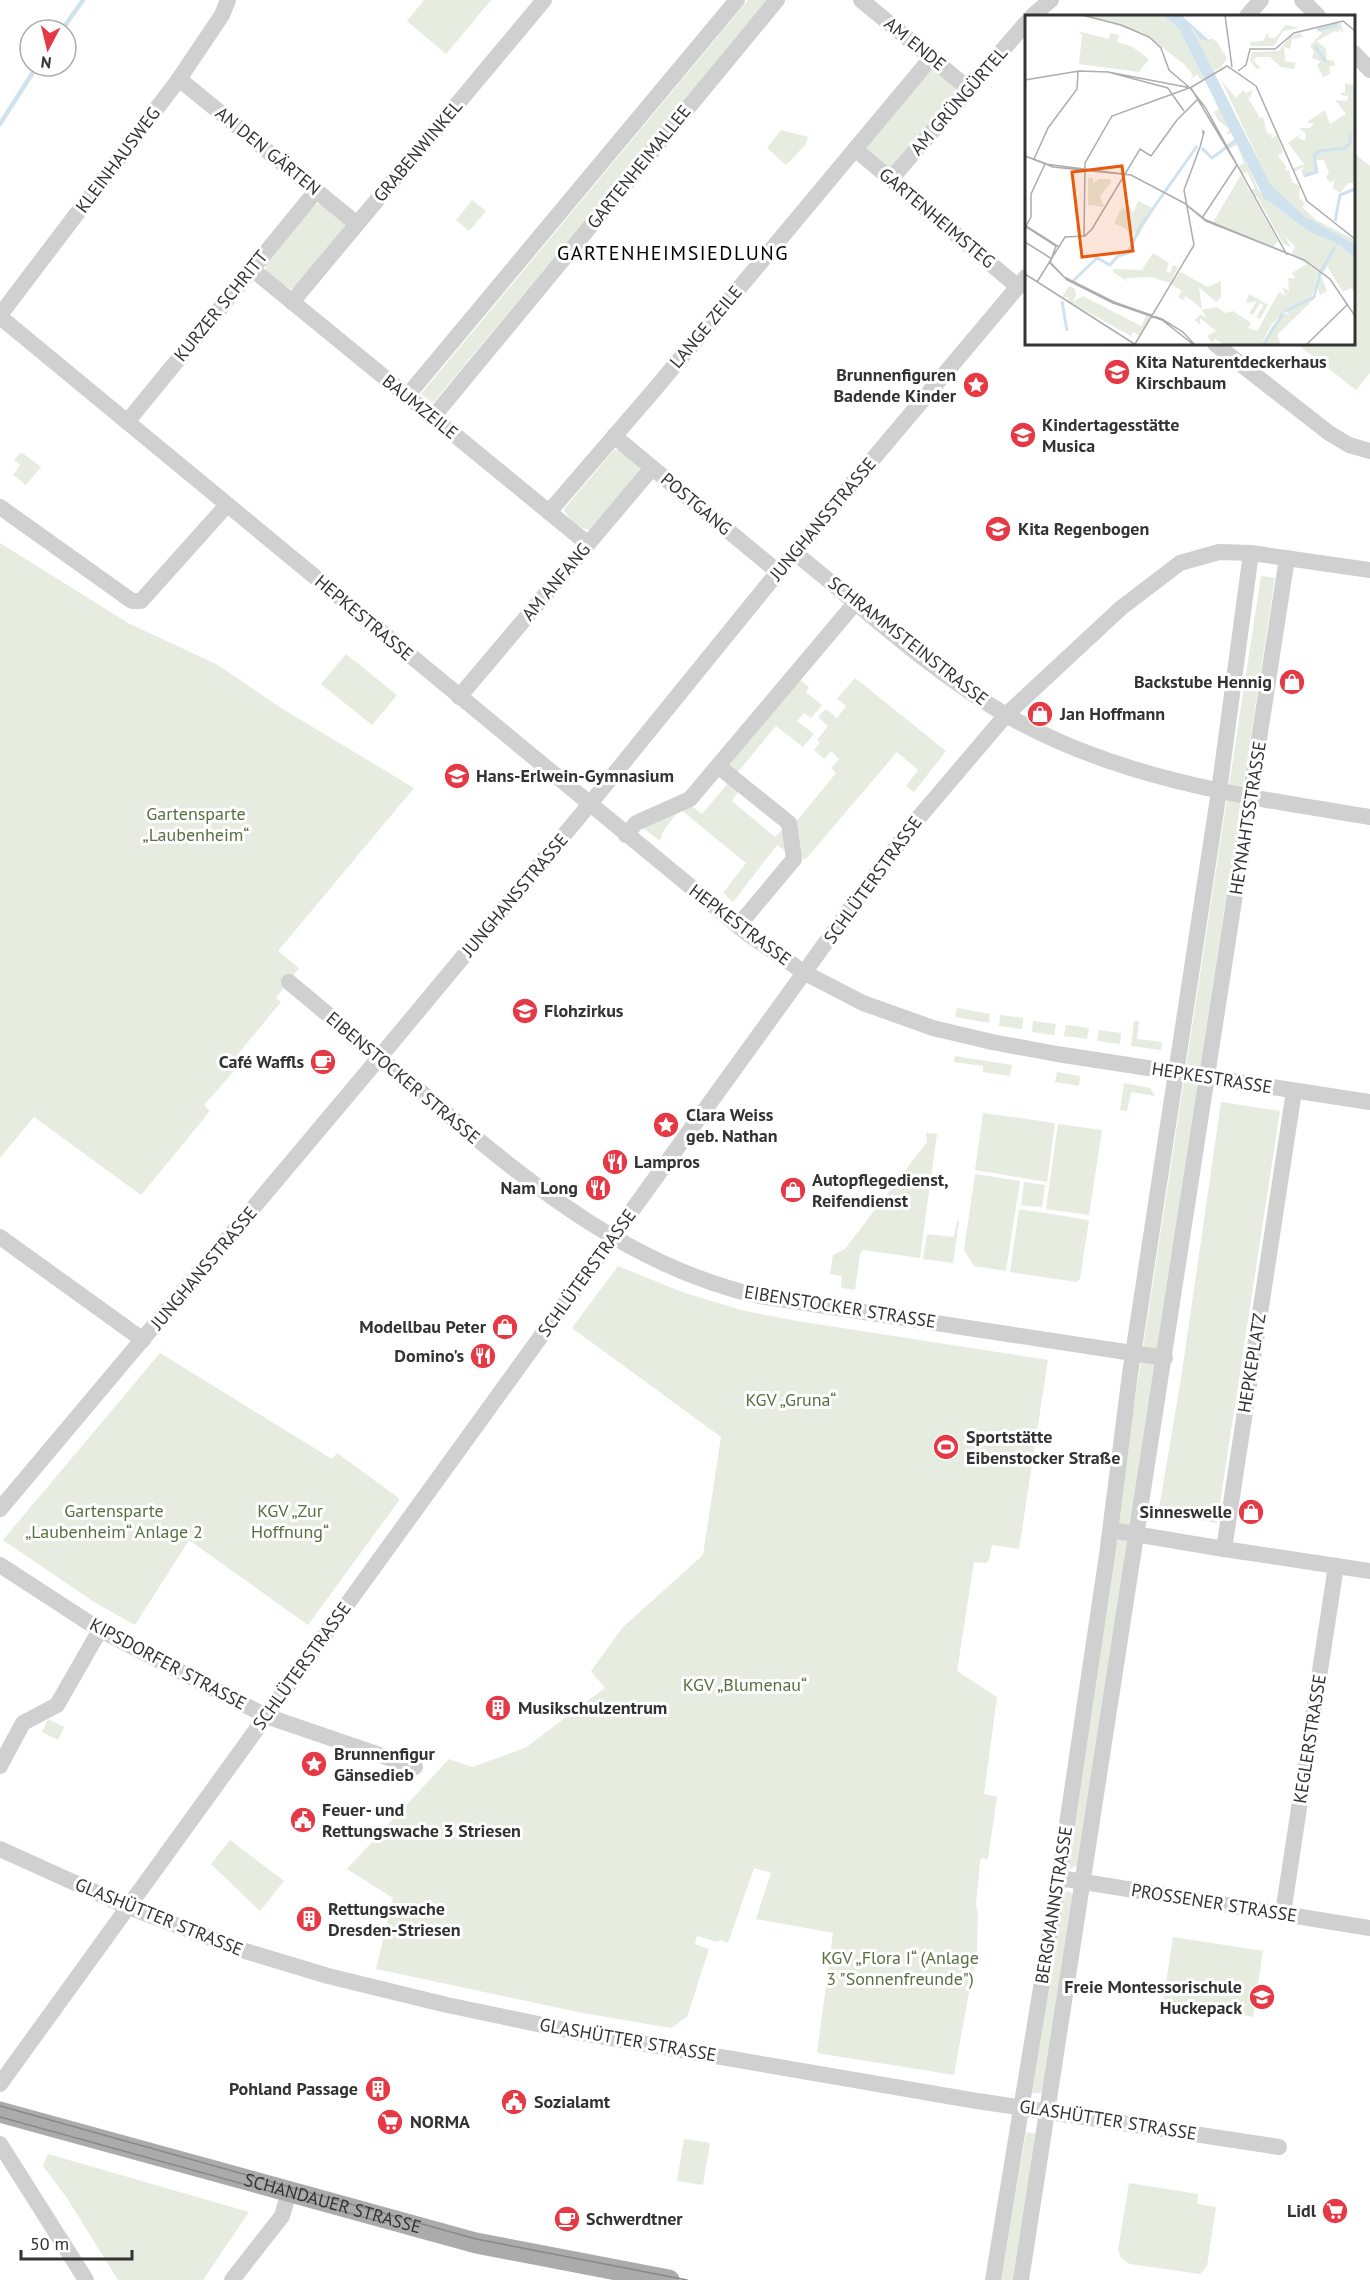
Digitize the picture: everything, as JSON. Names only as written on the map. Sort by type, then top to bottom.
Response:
[{"type":"main road","name":"SCHANDAUER STRASSE","points":[[0,2112],[476,2243],[669,2280]]},
{"type":"street","name":"KLEINHAUSWEG","points":[[0,316],[179,79],[222,15],[228,0]]},
{"type":"street","name":"GRABENWINKEL","points":[[292,302],[544,0]]},
{"type":"street","name":"GARTENHEIMALLEE","points":[[407,396],[737,0]]},
{"type":"street","name":"GARTENHEIMALLEE","points":[[433,417],[777,0]]},
{"type":"street","name":"AM ENDE","points":[[861,0],[969,88]]},
{"type":"street","points":[[1033,15],[1051,0]]},
{"type":"street","points":[[1248,15],[1261,0]]},
{"type":"street","points":[[1302,0],[1317,15]]},
{"type":"street","name":"AM GRÜNGÜRTEL","points":[[891,179],[1025,25]]},
{"type":"street","points":[[1355,55],[1370,70]]},
{"type":"street","name":"LANGE ZEILE","points":[[549,512],[931,58]]},
{"type":"street","name":"AN DEN GÄRTEN","points":[[179,79],[357,224]]},
{"type":"street","name":"GARTENHEIMSTEG","points":[[855,149],[1022,282]]},
{"type":"street","name":"KURZER SCHRITT","points":[[127,422],[316,191]]},
{"type":"street","name":"BAUMZEILE","points":[[252,269],[588,544]]},
{"type":"street","name":"JUNGHANSSTRASSE","points":[[0,1509],[379,1058],[778,572],[1022,282]]},
{"type":"street","name":"HEPKESTRASSE","points":[[0,316],[589,805],[738,926],[783,960],[805,973],[863,1003],[933,1028],[992,1042],[1370,1102]]},
{"type":"street","points":[[1216,345],[1329,433],[1349,445],[1370,451]]},
{"type":"street","name":"POSTGANG","points":[[614,436],[778,572]]},
{"type":"street","name":"AM ANFANG","points":[[459,697],[652,468]]},
{"type":"street","points":[[0,507],[132,601],[141,601],[227,505]]},
{"type":"street","name":"SCHLÜTERSTRASSE","points":[[0,2084],[915,822],[1006,715],[1121,608],[1180,563],[1219,552],[1251,553],[1370,569]]},
{"type":"street","name":"SCHRAMMSTEINSTRASSE","points":[[795,553],[938,668],[1006,715],[1072,748],[1148,773],[1219,791],[1370,817]]},
{"type":"street","name":"HEYNAHTSSTRASSE","points":[[1176,1072],[1219,791],[1251,553]]},
{"type":"street","name":"HEYNAHTSSTRASSE","points":[[1208,1078],[1287,558]]},
{"type":"street","points":[[626,835],[636,823],[690,800],[856,602]]},
{"type":"street","points":[[718,766],[789,823],[795,859],[738,926]]},
{"type":"street","name":"EIBENSTOCKER STRASSE","points":[[289,982],[544,1194],[613,1238],[660,1262],[688,1274],[759,1296],[1165,1358]]},
{"type":"street","points":[[1176,1072],[1133,1353],[1110,1530],[1370,1571]]},
{"type":"street","points":[[1138,1535],[1208,1078]]},
{"type":"street","name":"HEPKEPLATZ","points":[[1224,1549],[1294,1091]]},
{"type":"street","points":[[0,1237],[143,1340]]},
{"type":"street","name":"BERGMANNSTRASSE","points":[[993,2280],[1059,1878],[1110,1530]]},
{"type":"street","name":"BERGMANNSTRASSE","points":[[1021,2280],[1138,1535]]},
{"type":"street","name":"KIPSDORFER STRASSE","points":[[0,1565],[100,1630],[266,1716],[415,1767]]},
{"type":"street","name":"KEGLERSTRASSE","points":[[1283,1913],[1336,1566]]},
{"type":"street","points":[[0,1766],[22,1723],[57,1705],[100,1630]]},
{"type":"street","name":"GLASHÜTTER STRASSE","points":[[0,1849],[128,1907],[245,1951],[328,1977],[447,2005],[576,2032],[1022,2108],[1279,2147]]},
{"type":"street","name":"PROSSENER STRASSE","points":[[1059,1878],[1370,1928]]},
{"type":"street","points":[[0,2144],[86,2280]]},
{"type":"street","points":[[232,2280],[282,2216],[289,2192]]},
{"type":"green space","points":[[424,0],[491,0],[446,54],[407,21]]},
{"type":"green space","points":[[748,0],[768,0],[433,403],[421,394]]},
{"type":"green space","points":[[933,69],[958,89],[894,167],[886,167],[867,149],[868,143],[928,70]]},
{"type":"green space","points":[[781,130],[808,137],[806,144],[786,165],[767,148]]},
{"type":"green space","points":[[1355,154],[1370,166],[1370,373],[1356,390],[1298,345],[1355,345]]},
{"type":"green space","points":[[472,200],[486,211],[469,231],[456,220]]},
{"type":"green space","points":[[315,204],[321,204],[345,224],[344,229],[295,288],[290,289],[267,272],[265,264]]},
{"type":"green space","points":[[614,450],[621,450],[639,465],[640,472],[591,530],[578,526],[564,509]]},
{"type":"green space","points":[[21,452],[41,467],[26,485],[13,475],[20,465],[14,460]]},
{"type":"green space","name":"Gartensparte „Laubenheim“","points":[[0,543],[128,623],[218,665],[281,708],[414,788],[278,951],[299,968],[276,998],[281,1002],[237,1055],[243,1061],[204,1105],[210,1111],[141,1195],[34,1117],[0,1158]]},
{"type":"green space","points":[[1261,576],[1275,578],[1078,1865],[1070,1869],[1064,1864]]},
{"type":"green space","points":[[346,654],[397,695],[372,725],[321,684]]},
{"type":"green space","points":[[855,678],[946,751],[914,792],[906,786],[918,770],[897,752],[805,860],[801,856],[795,823],[836,773],[831,768],[839,759],[831,751],[824,759],[814,750],[820,742],[817,740],[828,726],[818,717],[826,709],[837,718],[846,706],[837,699]]},
{"type":"green space","points":[[799,679],[809,687],[806,692],[822,705],[811,718],[804,713],[797,721],[814,734],[803,747],[776,726],[737,773],[729,768],[730,761]]},
{"type":"green space","points":[[728,783],[738,792],[732,801],[775,837],[782,830],[789,853],[777,845],[733,902],[723,893],[746,863],[680,809],[664,830],[660,841],[638,824],[689,804],[702,814]]},
{"type":"green space","points":[[957,1008],[990,1014],[989,1023],[955,1017]]},
{"type":"green space","points":[[1000,1015],[1023,1018],[1022,1029],[999,1026]]},
{"type":"green space","points":[[1033,1021],[1056,1024],[1054,1035],[1032,1032]]},
{"type":"green space","points":[[1134,1021],[1139,1021],[1137,1039],[1162,1042],[1161,1050],[1131,1046]]},
{"type":"green space","points":[[1066,1025],[1089,1028],[1087,1039],[1064,1036]]},
{"type":"green space","points":[[1099,1030],[1121,1033],[1120,1044],[1097,1041]]},
{"type":"green space","points":[[955,1056],[1012,1065],[1010,1076],[983,1072],[983,1066],[954,1062]]},
{"type":"green space","points":[[1057,1072],[1080,1076],[1079,1086],[1055,1082]]},
{"type":"green space","points":[[1124,1083],[1150,1088],[1155,1096],[1131,1092],[1127,1111],[1120,1110]]},
{"type":"green space","points":[[1221,1102],[1280,1111],[1217,1523],[1158,1514],[1181,1379]]},
{"type":"green space","points":[[983,1113],[1055,1123],[1047,1182],[975,1170]]},
{"type":"green space","points":[[1058,1124],[1102,1130],[1089,1215],[1046,1209]]},
{"type":"green space","points":[[926,1133],[937,1134],[920,1258],[863,1250],[860,1254],[855,1290],[841,1288],[842,1276],[830,1274],[833,1255],[845,1249],[927,1142]]},
{"type":"green space","points":[[975,1174],[1020,1181],[1006,1271],[974,1266],[964,1250]]},
{"type":"green space","points":[[1024,1182],[1045,1185],[1042,1207],[1021,1205]]},
{"type":"green space","points":[[1019,1209],[1089,1220],[1080,1279],[1076,1282],[1010,1272]]},
{"type":"green space","points":[[957,1221],[959,1221],[953,1263],[923,1259],[927,1234],[954,1237]]},
{"type":"green space","points":[[618,1266],[682,1292],[741,1310],[797,1321],[1048,1360],[1019,1549],[992,1545],[989,1560],[986,1563],[974,1562],[957,1671],[997,1697],[984,1794],[997,1797],[988,1859],[981,1858],[980,1862],[976,1905],[978,1913],[977,1949],[954,2075],[817,2053],[833,1933],[756,1919],[771,1873],[754,1868],[728,1943],[697,1936],[695,1944],[709,1949],[687,2017],[671,2028],[583,2013],[376,1969],[393,1898],[347,1869],[449,1759],[472,1767],[525,1748],[605,1688],[591,1671],[623,1627],[703,1555],[721,1437],[572,1328]]},
{"type":"green space","points":[[160,1353],[332,1459],[337,1453],[400,1499],[308,1625],[189,1540],[135,1625],[94,1602],[3,1540]]},
{"type":"green space","points":[[48,1719],[64,1727],[58,1740],[42,1732]]},
{"type":"green space","points":[[230,1840],[284,1881],[260,1911],[211,1864]]},
{"type":"green space","points":[[1069,1891],[1075,1897],[1044,2093],[1032,2093],[1063,1892]]},
{"type":"green space","points":[[1173,1937],[1263,1951],[1253,2017],[1163,2003]]},
{"type":"green space","points":[[1026,2132],[1039,2134],[1016,2280],[1001,2280]]},
{"type":"green space","points":[[684,2139],[710,2143],[703,2185],[677,2181]]},
{"type":"green space","points":[[48,2154],[249,2212],[203,2280],[118,2280],[67,2198],[43,2166]]},
{"type":"green space","points":[[1129,2183],[1198,2194],[1197,2204],[1216,2207],[1207,2266],[1200,2274],[1130,2264],[1121,2258],[1118,2250]]},
{"type":"waterway","points":[[70,18],[83,0]]},
{"type":"waterway","points":[[0,124],[29,78]]},
{"type":"tram line","points":[[0,2106],[476,2239],[687,2280]]},
{"type":"tram line","points":[[0,2117],[385,2223]]},
{"type":"place","name":"Kita Naturentdeckerhaus Kirschbaum","points":[[1117,372]]},
{"type":"place","name":"Brunnenfiguren Badende Kinder","points":[[976,385]]},
{"type":"place","name":"Kindertagesstätte Musica","points":[[1023,435]]},
{"type":"place","name":"Kita Regenbogen","points":[[998,529]]},
{"type":"place","name":"Backstube Hennig","points":[[1292,682]]},
{"type":"place","name":"Jan Hoffmann","points":[[1040,714]]},
{"type":"place","name":"Hans-Erlwein-Gymnasium","points":[[457,776]]},
{"type":"place","name":"Flohzirkus","points":[[525,1011]]},
{"type":"place","name":"Café Waffls","points":[[323,1062]]},
{"type":"place","name":"Clara Weiss geb. Nathan","points":[[666,1125]]},
{"type":"place","name":"Lampros","points":[[615,1162]]},
{"type":"place","name":"Nam Long","points":[[598,1188]]},
{"type":"place","name":"Autopflegedienst, Reifendienst","points":[[793,1190]]},
{"type":"place","name":"Modellbau Peter","points":[[505,1327]]},
{"type":"place","name":"Domino's","points":[[483,1356]]},
{"type":"place","name":"Sportstätte Eibenstocker Straße","points":[[946,1447]]},
{"type":"place","name":"Sinneswelle","points":[[1251,1512]]},
{"type":"place","name":"Musikschulzentrum","points":[[498,1708]]},
{"type":"place","name":"Brunnenfigur Gänsedieb","points":[[314,1764]]},
{"type":"place","name":"Feuer- und Rettungswache 3 Striesen","points":[[303,1820]]},
{"type":"place","name":"Rettungswache Dresden-Striesen","points":[[309,1919]]},
{"type":"place","name":"Freie Montessorischule Huckepack","points":[[1262,1997]]},
{"type":"place","name":"Pohland Passage","points":[[378,2089]]},
{"type":"place","name":"Sozialamt","points":[[514,2102]]},
{"type":"place","name":"NORMA","points":[[390,2122]]},
{"type":"place","name":"Lidl","points":[[1335,2211]]},
{"type":"place","name":"Schwerdtner","points":[[567,2219]]},
{"type":"district","name":"GARTENHEIMSIEDLUNG","points":[[673,253]]},
{"type":"park label","name":"KGV „Gruna“","points":[[791,1400]]},
{"type":"park label","name":"Gartensparte „Laubenheim“ Anlage 2","points":[[114,1522]]},
{"type":"park label","name":"KGV „Zur Hoffnung“","points":[[290,1522]]},
{"type":"park label","name":"KGV „Blumenau“","points":[[745,1685]]},
{"type":"park label","name":"KGV „Flora I“ (Anlage 3 \"Sonnenfreunde\")","points":[[900,1968]]}]
